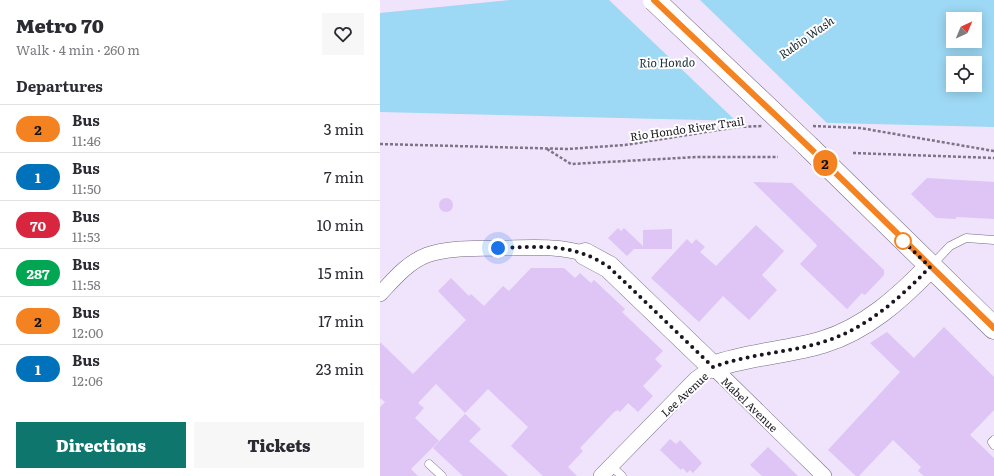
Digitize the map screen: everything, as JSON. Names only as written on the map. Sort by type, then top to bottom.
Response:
[{"type":"main road","points":[[654,0],[810,148],[994,328]]},
{"type":"main road","name":"Mabel Avenue","points":[[585,254],[609,267],[713,367]]},
{"type":"main road","name":"Lee Avenue","points":[[713,367],[741,358],[823,342],[850,331],[883,311],[908,290],[930,267]]},
{"type":"street","points":[[380,294],[404,270],[426,256],[456,249],[553,247],[570,249],[585,254]]},
{"type":"street","name":"Lee Avenue","points":[[606,471],[696,379],[713,367]]},
{"type":"street","name":"Mabel Avenue","points":[[713,367],[824,476]]},
{"type":"lane","points":[[930,267],[950,246],[966,238],[993,241]]},
{"type":"lane","points":[[994,440],[992,442],[994,445]]},
{"type":"lane","points":[[429,464],[442,476]]},
{"type":"lane","points":[[606,471],[622,476]]},
{"type":"path","name":"Rio Hondo River Trail","points":[[380,144],[568,149],[624,145],[737,127],[768,126]]},
{"type":"path","points":[[806,126],[860,128],[994,151]]},
{"type":"path","points":[[546,149],[571,164],[697,156],[778,156]]},
{"type":"path","points":[[853,153],[994,158]]},
{"type":"water","points":[[511,0],[994,0],[994,127],[380,112],[380,13]]},
{"type":"pier","points":[[609,0],[700,0],[829,125],[738,123]]},
{"type":"building","points":[[927,178],[994,182],[994,219],[956,217],[956,219],[936,218],[911,194]]},
{"type":"building","points":[[753,182],[792,183],[884,270],[884,275],[865,295],[862,293],[847,309],[800,264],[817,246],[816,244]]},
{"type":"building","points":[[446,198],[451,200],[453,205],[451,210],[446,212],[441,210],[439,205],[441,200]]},
{"type":"building","points":[[756,225],[784,251],[762,275],[777,290],[749,320],[723,296],[699,322],[651,278],[687,239],[692,244],[696,239],[705,247],[700,252],[716,266]]},
{"type":"building","points":[[618,228],[621,231],[624,228],[643,246],[643,230],[672,229],[672,249],[634,249],[627,256],[608,238]]},
{"type":"building","points":[[531,268],[564,268],[575,278],[580,273],[591,283],[594,280],[625,309],[622,312],[663,351],[655,359],[662,366],[643,386],[653,396],[638,412],[628,403],[620,412],[618,410],[614,412],[580,448],[583,451],[568,467],[577,476],[543,476],[511,446],[528,427],[488,389],[465,413],[436,384],[418,403],[424,408],[415,418],[439,441],[411,469],[418,476],[380,476],[380,407],[385,402],[380,398],[380,342],[413,374],[466,320],[438,291],[451,278],[469,296],[471,294],[484,306],[503,286],[509,291]]},
{"type":"building","points":[[944,327],[994,377],[994,410],[970,435],[994,458],[994,476],[924,476],[918,471],[921,467],[893,440],[859,476],[856,476],[828,450],[900,372],[870,343],[887,332],[914,358]]},
{"type":"building","points":[[465,414],[481,429],[469,441],[508,476],[463,476],[433,448]]},
{"type":"building","points":[[670,439],[676,444],[680,440],[702,463],[693,473],[690,470],[687,473],[683,468],[681,470],[660,450]]},
{"type":"building","points":[[768,447],[798,476],[762,476],[750,465]]},
{"type":"bus line","name":"2","points":[[654,0],[810,148],[994,328]]},
{"type":"route","points":[[498,248],[553,247],[570,249],[600,261],[609,267],[713,367],[741,358],[823,342],[850,331],[883,311],[908,290],[930,267],[903,241]]},
{"type":"water label","name":"Rubio Wash","points":[[806,37]]},
{"type":"water label","name":"Rio Hondo","points":[[667,62]]}]
